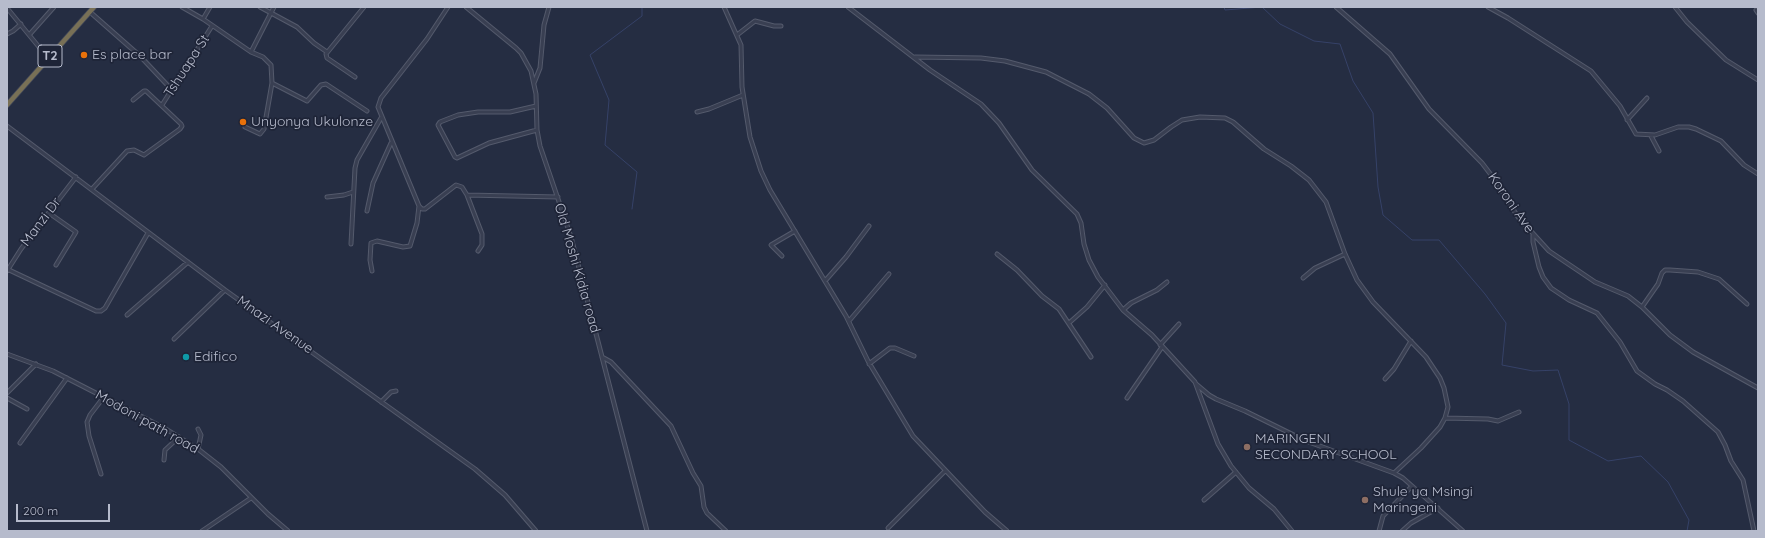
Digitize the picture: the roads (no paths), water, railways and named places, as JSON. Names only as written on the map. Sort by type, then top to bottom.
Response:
[{"type":"highway","name":"T2","points":[[7,105],[94,7]]},
{"type":"street","points":[[30,34],[54,7]]},
{"type":"street","points":[[182,7],[270,63],[272,83],[266,120],[262,132],[258,133],[245,127]]},
{"type":"street","points":[[203,19],[210,7]]},
{"type":"street","points":[[260,7],[298,27],[314,43],[327,52]]},
{"type":"street","points":[[251,52],[274,7]]},
{"type":"street","points":[[355,77],[327,58],[327,52],[364,7]]},
{"type":"street","points":[[372,271],[370,260],[371,243],[377,241],[403,247],[410,246],[417,223],[419,206],[391,143],[378,107],[382,98],[423,44],[448,7]]},
{"type":"street","name":"Old Moshi Kidia road","points":[[466,7],[521,53],[531,71],[534,83],[537,130],[543,156],[571,237],[647,531]]},
{"type":"street","points":[[534,83],[540,68],[544,25],[549,7]]},
{"type":"street","points":[[724,7],[737,35],[742,51],[743,94],[753,151],[761,171],[849,321],[869,364],[913,436],[985,512],[1007,531]]},
{"type":"street","points":[[848,7],[936,74],[981,104],[999,124],[1032,170],[1077,214],[1081,223],[1084,244],[1094,271],[1123,310],[1147,330],[1209,395],[1306,441],[1394,472],[1438,508],[1463,531]]},
{"type":"street","name":"Koroni Ave","points":[[1336,7],[1390,54],[1429,108],[1482,163],[1518,217],[1549,251],[1572,268],[1595,282],[1622,292],[1642,307],[1670,335],[1692,352],[1758,388]]},
{"type":"street","points":[[1488,7],[1508,18],[1591,71],[1620,106],[1636,134],[1651,136],[1678,127],[1689,127],[1696,129],[1721,140],[1744,165],[1758,174]]},
{"type":"street","points":[[1675,7],[1687,22],[1726,60],[1758,80]]},
{"type":"street","points":[[7,8],[30,34],[48,58]]},
{"type":"street","points":[[90,12],[140,56],[172,90]]},
{"type":"street","points":[[737,35],[756,22],[781,26]]},
{"type":"street","points":[[7,34],[21,24]]},
{"type":"street","name":"Tshuapa St","points":[[162,105],[212,26]]},
{"type":"street","points":[[914,57],[981,58],[1005,61],[1046,72],[1089,94],[1101,103],[1134,138],[1144,143],[1154,140],[1175,124],[1190,118],[1211,117],[1229,119],[1264,149],[1291,166],[1308,180],[1326,202],[1345,254],[1357,280],[1365,292],[1426,357],[1440,378],[1447,398],[1446,418],[1434,435],[1394,472]]},
{"type":"street","points":[[272,83],[307,101],[321,85],[326,84],[367,111]]},
{"type":"street","points":[[92,189],[127,151],[134,150],[144,155],[180,129],[181,124],[146,91],[133,100]]},
{"type":"street","points":[[697,112],[709,109],[743,94]]},
{"type":"street","points":[[1627,120],[1647,98]]},
{"type":"street","points":[[536,106],[510,112],[478,112],[458,115],[440,122],[438,126],[455,157],[457,158],[494,141],[537,130]]},
{"type":"street","points":[[351,244],[354,175],[357,160],[381,118]]},
{"type":"street","name":"Mnazi Avenue","points":[[7,126],[225,290],[482,475],[505,495],[536,531]]},
{"type":"street","points":[[1651,136],[1659,151]]},
{"type":"street","points":[[367,210],[373,183],[391,143]]},
{"type":"street","name":"Manzi Dr","points":[[7,270],[21,249],[76,177]]},
{"type":"street","points":[[419,206],[422,209],[425,209],[456,185],[462,187],[467,195],[482,234],[482,245],[478,251]]},
{"type":"street","points":[[327,197],[346,195],[353,192]]},
{"type":"street","points":[[467,195],[558,197]]},
{"type":"street","points":[[48,213],[76,232],[56,265]]},
{"type":"street","points":[[825,281],[846,257],[869,226]]},
{"type":"street","points":[[782,256],[771,245],[795,231]]},
{"type":"street","points":[[7,270],[96,311],[102,311],[148,233]]},
{"type":"street","points":[[1533,235],[1533,242],[1539,267],[1543,277],[1551,288],[1568,300],[1596,313],[1620,342],[1637,371],[1644,378],[1668,390],[1683,400],[1718,432],[1731,461],[1741,475],[1754,531]]},
{"type":"street","points":[[997,254],[1017,270],[1042,296],[1059,310],[1092,357]]},
{"type":"street","points":[[1303,278],[1315,268],[1345,254]]},
{"type":"street","points":[[127,315],[188,262]]},
{"type":"street","points":[[1642,307],[1658,284],[1662,273],[1665,270],[1698,272],[1720,279],[1747,304]]},
{"type":"street","points":[[849,321],[889,274]]},
{"type":"street","points":[[1123,310],[1130,303],[1157,290],[1167,282]]},
{"type":"street","points":[[1069,323],[1087,307],[1105,285]]},
{"type":"street","points":[[174,339],[225,290]]},
{"type":"street","points":[[1127,398],[1161,346],[1179,324]]},
{"type":"street","points":[[1385,379],[1394,369],[1411,341]]},
{"type":"street","points":[[869,364],[890,348],[894,348],[914,356]]},
{"type":"street","name":"Modoni path road","points":[[7,354],[36,364],[67,378],[102,398],[166,429],[179,437],[198,449],[221,467],[288,531]]},
{"type":"street","points":[[602,357],[611,362],[671,426],[693,473],[701,486],[704,507],[707,513],[726,531]]},
{"type":"street","points":[[7,393],[36,364]]},
{"type":"street","points":[[20,443],[67,378]]},
{"type":"street","points":[[1195,382],[1218,444],[1236,472],[1249,488],[1274,509],[1292,531]]},
{"type":"street","points":[[381,402],[391,392],[396,391]]},
{"type":"street","points":[[7,398],[27,409]]},
{"type":"street","points":[[101,474],[87,422],[102,398]]},
{"type":"street","points":[[1446,418],[1488,419],[1498,421],[1519,412]]},
{"type":"street","points":[[198,429],[201,435],[198,449]]},
{"type":"street","points":[[164,460],[165,450],[179,437]]},
{"type":"street","points":[[888,528],[945,471]]},
{"type":"street","points":[[1204,500],[1236,472]]},
{"type":"street","points":[[1379,531],[1383,516],[1412,486]]},
{"type":"street","points":[[202,531],[252,498]]},
{"type":"street","points":[[1402,531],[1411,523],[1438,508]]},
{"type":"waterway","points":[[632,209],[637,172],[605,145],[609,100],[590,55],[642,16],[642,7]]},
{"type":"waterway","points":[[1224,7],[1225,10],[1262,7],[1280,24],[1314,41],[1340,44],[1353,81],[1373,113],[1378,187],[1383,215],[1412,240],[1439,240],[1485,294],[1506,323],[1502,365],[1533,371],[1558,370],[1569,404],[1569,440],[1608,461],[1641,456],[1668,482],[1689,520],[1687,531]]},
{"type":"place","name":"Es place bar","points":[[84,55]]},
{"type":"place","name":"Unyonya Ukulonze","points":[[243,122]]},
{"type":"place","name":"Edifico","points":[[186,357]]},
{"type":"place","name":"MARINGENI SECONDARY SCHOOL","points":[[1247,447]]},
{"type":"place","name":"Shule ya Msingi Maringeni","points":[[1365,500]]}]
